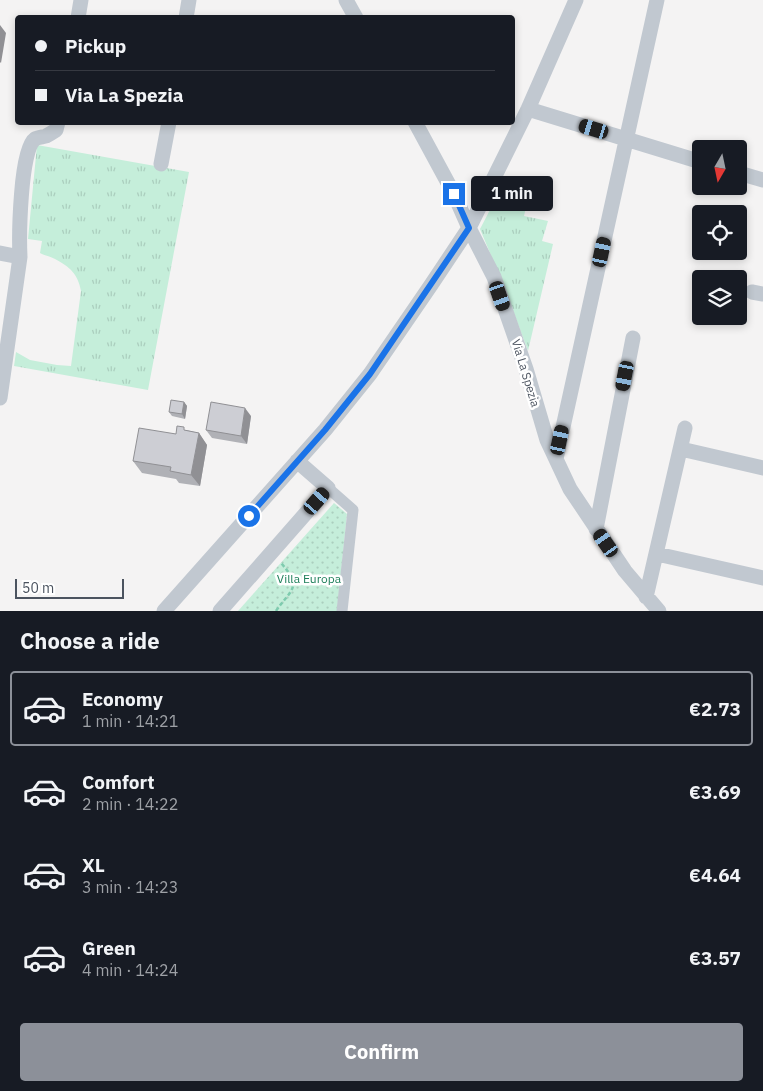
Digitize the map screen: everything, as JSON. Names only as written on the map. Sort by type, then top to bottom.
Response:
[{"type":"street","points":[[78,15],[81,0]]},
{"type":"street","points":[[186,15],[189,0]]},
{"type":"street","points":[[346,0],[354,15]]},
{"type":"street","points":[[164,611],[297,461],[370,374],[469,228],[528,109],[576,0]]},
{"type":"street","points":[[556,459],[657,0]]},
{"type":"street","points":[[528,109],[692,159]]},
{"type":"street","points":[[0,398],[20,257],[19,233],[27,154],[35,138],[45,136],[56,130],[57,125]]},
{"type":"street","points":[[161,164],[168,125]]},
{"type":"street","name":"Via La Spezia","points":[[417,125],[454,194],[494,277],[526,369],[547,440],[570,489],[625,571],[659,611]]},
{"type":"street","points":[[748,176],[763,180]]},
{"type":"street","points":[[0,253],[20,257]]},
{"type":"street","points":[[596,529],[633,338]]},
{"type":"street","points":[[646,597],[685,428]]},
{"type":"street","points":[[681,449],[763,468]]},
{"type":"street","points":[[297,461],[353,510],[342,611]]},
{"type":"street","points":[[220,611],[328,488]]},
{"type":"street","points":[[657,554],[763,578]]},
{"type":"path","points":[[272,552],[293,577],[294,582],[293,589],[276,611]]},
{"type":"green space","points":[[37,145],[189,172],[148,390],[14,366],[16,352],[30,360],[71,366],[81,291],[78,280],[69,268],[53,258],[40,253],[42,241],[28,239]]},
{"type":"green space","points":[[505,181],[530,190],[524,216],[548,221],[542,241],[553,244],[528,351],[480,229]]},
{"type":"green space","name":"Villa Europa","points":[[334,503],[347,514],[337,611],[238,611]]},
{"type":"building","points":[[171,400],[184,402],[182,414],[169,412]]},
{"type":"building","points":[[211,402],[245,408],[241,436],[206,430]]},
{"type":"building","points":[[177,426],[184,427],[184,430],[199,433],[191,475],[170,471],[171,467],[133,461],[139,428],[176,434]]},
{"type":"route","points":[[249,516],[325,430],[370,374],[469,228],[454,194]]}]
